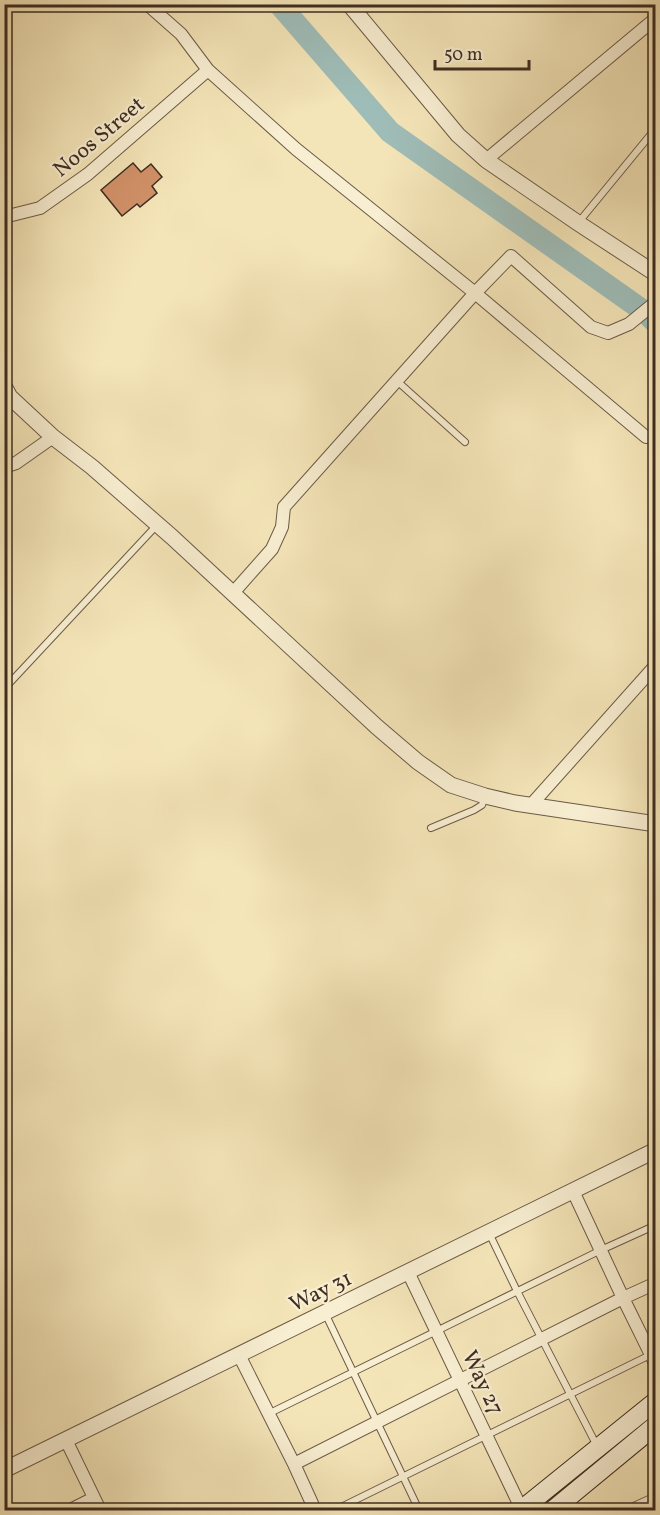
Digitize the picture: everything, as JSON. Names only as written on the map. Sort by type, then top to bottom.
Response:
[{"type":"main road","points":[[522,1510],[656,1401]]},
{"type":"main road","points":[[553,1510],[656,1425]]},
{"type":"street","points":[[147,4],[181,34],[208,70],[296,149],[476,292],[646,437]]},
{"type":"street","points":[[349,4],[458,135],[486,160],[656,274]]},
{"type":"street","points":[[486,160],[656,18]]},
{"type":"street","name":"Noos Street","points":[[4,217],[40,208],[79,181],[208,70]]},
{"type":"street","points":[[233,593],[272,549],[282,527],[284,507],[476,292],[511,256],[591,327],[608,333],[629,324],[656,302]]},
{"type":"street","points":[[4,386],[10,397],[53,437],[158,524],[376,727],[418,762],[451,785],[485,796],[531,805],[656,824]]},
{"type":"street","points":[[4,467],[16,463],[53,437]]},
{"type":"street","points":[[531,805],[656,665]]},
{"type":"street","name":"Way 31","points":[[4,1470],[655,1151]]},
{"type":"street","points":[[573,1191],[653,1360]]},
{"type":"street","name":"Way 27","points":[[408,1272],[522,1510]]},
{"type":"street","points":[[294,1464],[656,1283]]},
{"type":"street","points":[[239,1354],[315,1510]]},
{"type":"street","points":[[66,1440],[100,1510]]},
{"type":"street","points":[[70,1510],[94,1498]]},
{"type":"street","points":[[632,1510],[656,1499]]},
{"type":"lane","points":[[578,223],[656,128]]},
{"type":"lane","points":[[397,380],[465,442]]},
{"type":"lane","points":[[4,689],[158,524]]},
{"type":"lane","points":[[431,828],[474,810],[482,805],[485,796]]},
{"type":"lane","points":[[268,1414],[656,1225]]},
{"type":"lane","points":[[489,1232],[598,1449]]},
{"type":"lane","points":[[325,1313],[419,1510]]},
{"type":"lane","points":[[335,1510],[570,1395],[653,1360]]},
{"type":"building","points":[[133,163],[141,172],[151,164],[162,177],[152,186],[157,193],[140,207],[137,204],[122,216],[101,190]]},
{"type":"waterway","points":[[279,4],[390,132],[645,312],[656,323]]}]
